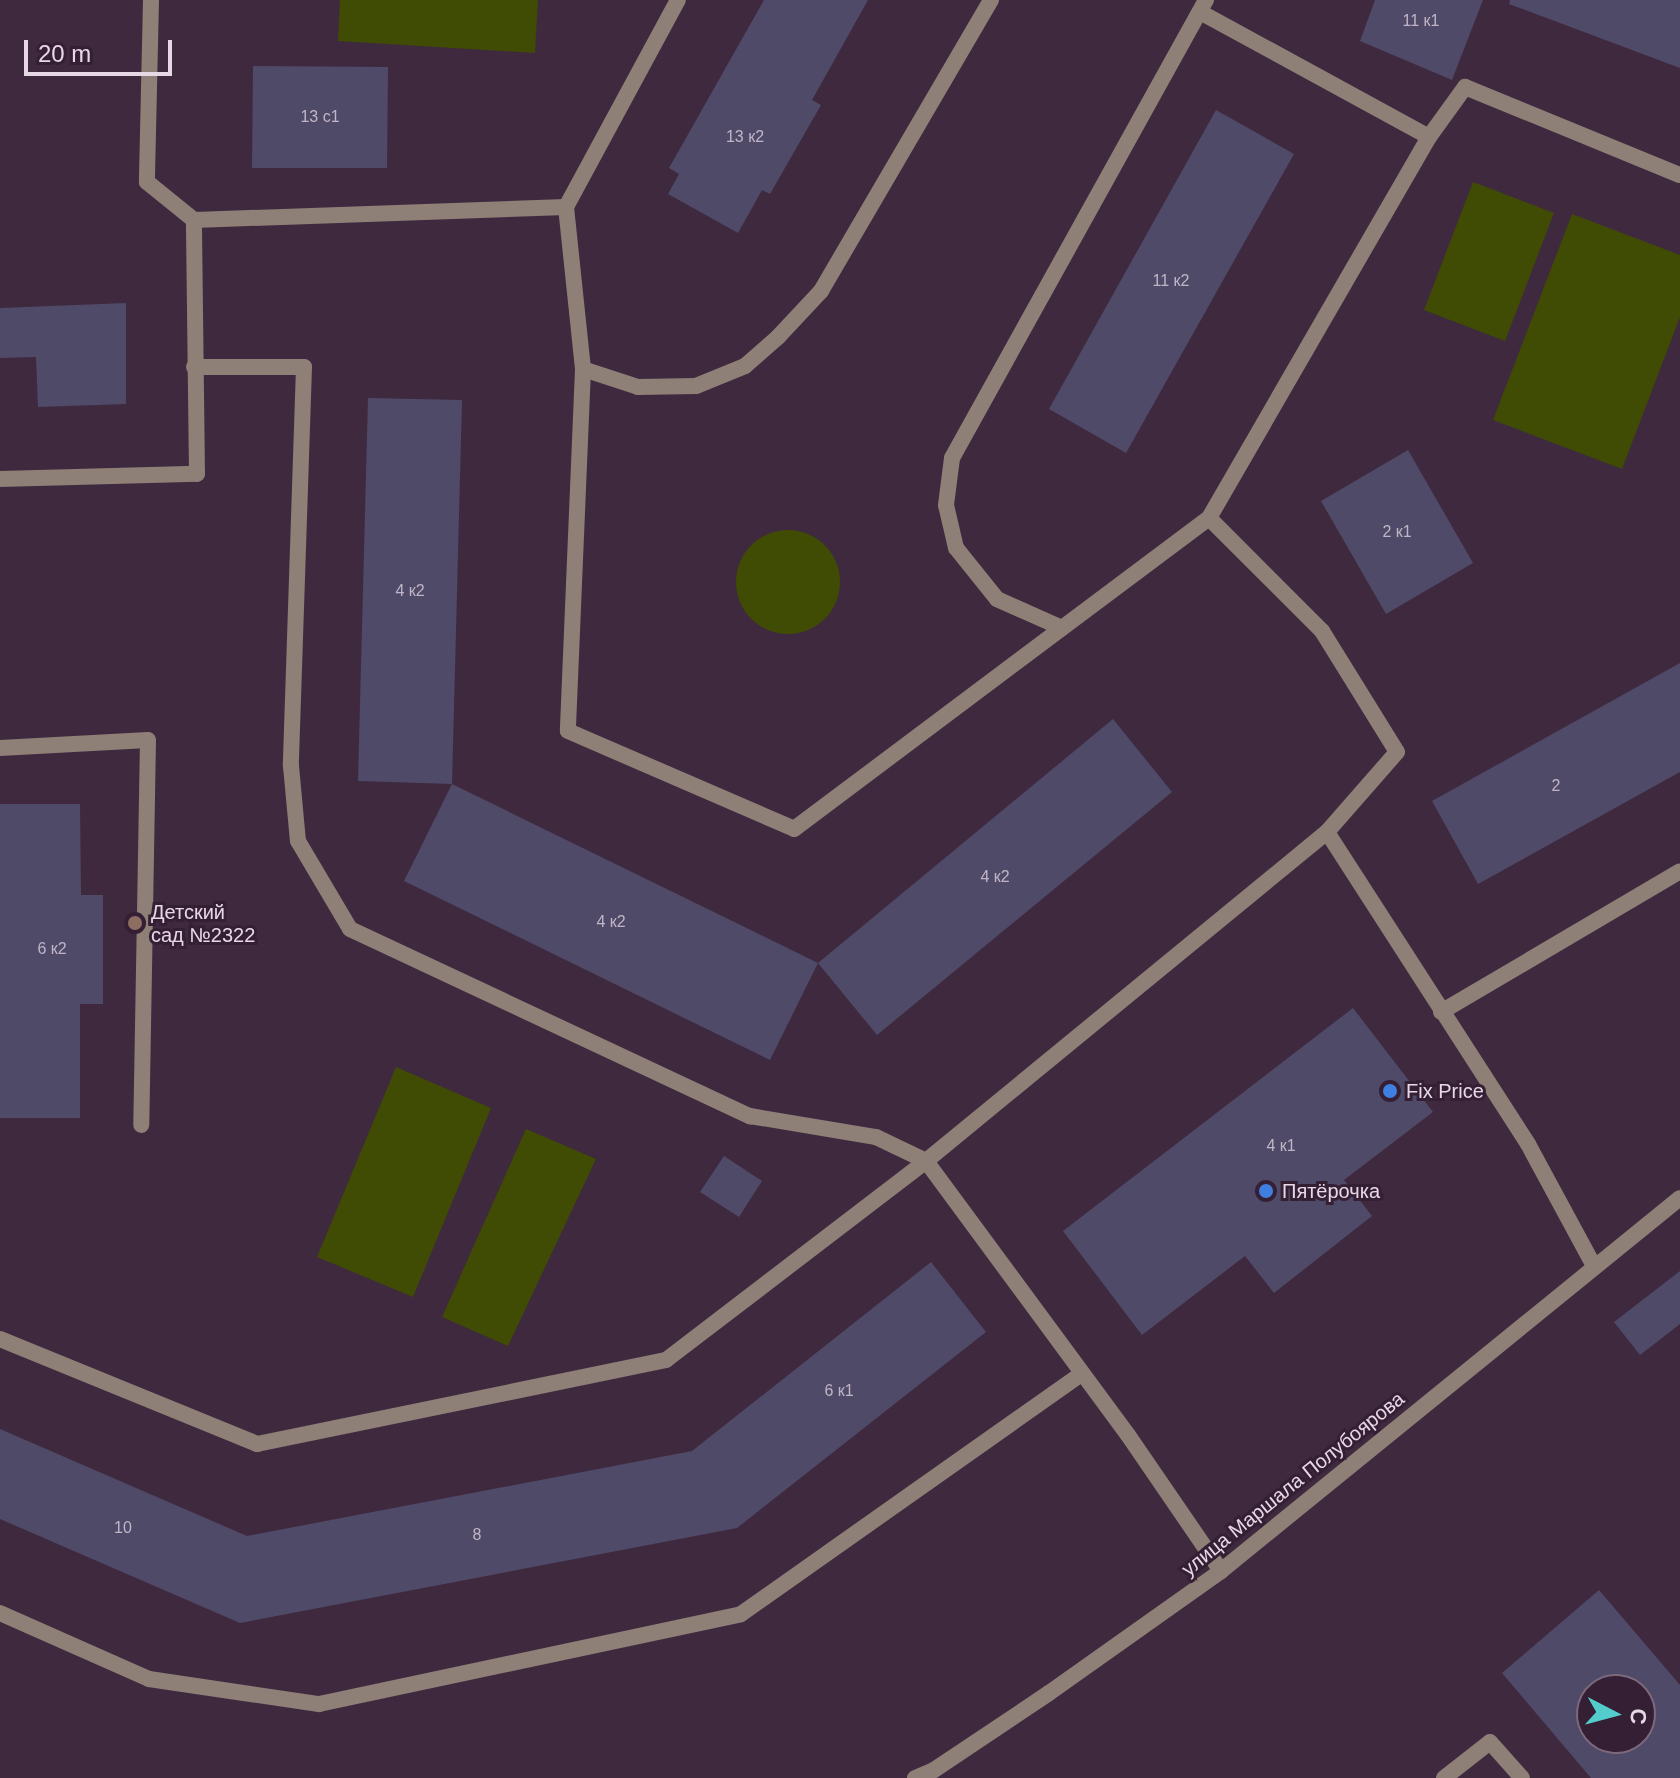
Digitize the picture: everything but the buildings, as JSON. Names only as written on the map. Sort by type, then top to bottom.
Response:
[{"type":"street","points":[[151,0],[147,182],[194,220],[566,207]]},
{"type":"street","points":[[678,0],[566,207],[583,369],[568,731],[794,829],[1209,518],[1429,137],[1465,87],[1680,175]]},
{"type":"street","points":[[583,369],[638,387],[696,386],[745,366],[778,337],[821,291],[991,0]]},
{"type":"street","points":[[1062,628],[997,599],[956,548],[946,505],[952,458],[1203,6],[1429,137]]},
{"type":"street","points":[[0,479],[197,474],[194,220]]},
{"type":"street","points":[[194,367],[304,367],[291,766],[298,841],[350,929],[750,1116],[876,1137],[926,1161],[1128,1435],[1221,1571]]},
{"type":"street","points":[[0,1339],[257,1444],[666,1360],[926,1161],[1327,832],[1397,752],[1322,631],[1209,518]]},
{"type":"street","points":[[0,748],[148,740],[141,1125]]},
{"type":"street","points":[[1327,832],[1528,1144],[1594,1266]]},
{"type":"street","points":[[1441,1012],[1680,871]]},
{"type":"street","name":"улица Маршала Полубоярова","points":[[915,1778],[934,1770],[1049,1693],[1221,1571],[1680,1198]]},
{"type":"street","points":[[0,1613],[149,1679],[319,1704],[741,1614],[1081,1374]]},
{"type":"street","points":[[1444,1778],[1490,1742],[1522,1778]]},
{"type":"green space","points":[[340,0],[538,0],[535,53],[338,41]]},
{"type":"green space","points":[[1473,182],[1554,213],[1505,341],[1424,310]]},
{"type":"green space","points":[[1572,214],[1680,255],[1680,317],[1622,469],[1493,420]]},
{"type":"green space","points":[[788,530],[808,534],[825,545],[836,562],[840,582],[836,602],[825,619],[808,630],[788,634],[768,630],[751,619],[740,602],[736,582],[740,562],[751,545],[768,534]]},
{"type":"green space","points":[[396,1067],[491,1108],[413,1297],[317,1257]]},
{"type":"green space","points":[[526,1129],[596,1159],[508,1346],[442,1317]]},
{"type":"place","name":"Детский сад №2322","points":[[135,923]]},
{"type":"place","name":"Fix Price","points":[[1390,1091]]},
{"type":"place","name":"Пятёрочка","points":[[1266,1191]]}]
